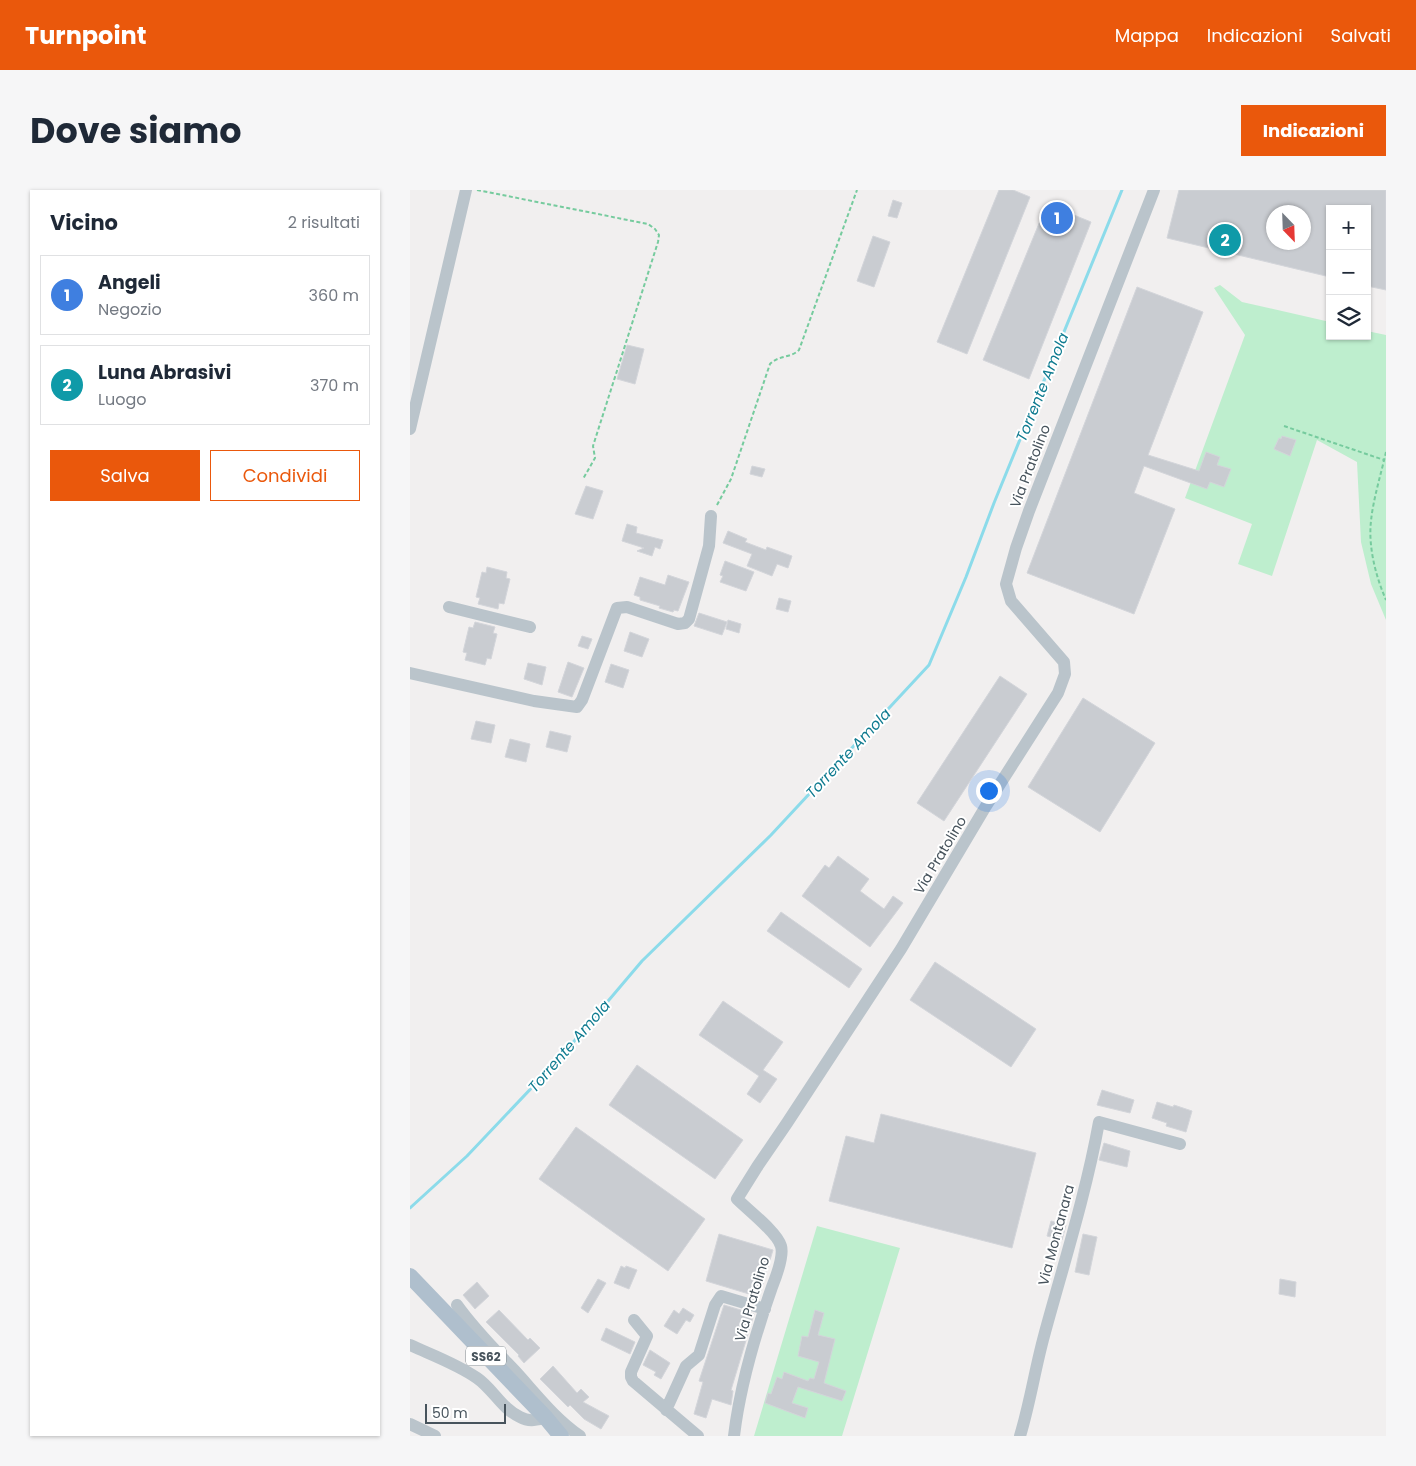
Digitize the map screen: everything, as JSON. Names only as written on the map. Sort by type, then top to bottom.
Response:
[{"type":"main road","name":"SS62","points":[[410,1276],[561,1436]]},
{"type":"street","points":[[410,429],[466,190]]},
{"type":"street","name":"Via Pratolino","points":[[734,1436],[739,1400],[748,1363],[778,1269],[782,1248],[776,1236],[737,1199],[756,1166],[787,1123],[901,949],[986,806],[1058,693],[1065,674],[1064,662],[1011,601],[1006,584],[1029,511],[1154,190]]},
{"type":"street","points":[[410,673],[534,700],[578,707],[618,608],[627,607],[678,624],[685,623],[690,618],[710,546],[711,516]]},
{"type":"street","points":[[449,608],[530,627]]},
{"type":"street","name":"Via Montanara","points":[[1020,1436],[1043,1338],[1061,1276],[1099,1122],[1180,1144]]},
{"type":"street","points":[[666,1410],[686,1366],[699,1355],[715,1305],[721,1296],[765,1309]]},
{"type":"street","points":[[457,1305],[468,1321],[560,1421],[580,1436]]},
{"type":"street","points":[[634,1320],[647,1336],[630,1377],[698,1436]]},
{"type":"street","points":[[410,1345],[477,1378],[492,1390],[510,1412],[529,1421],[546,1418]]},
{"type":"street","points":[[410,1424],[435,1436]]},
{"type":"path","points":[[477,190],[648,224],[659,235],[593,446],[595,458],[583,479]]},
{"type":"path","points":[[711,516],[731,479],[770,364],[775,358],[796,353],[799,350],[857,190]]},
{"type":"path","points":[[1284,426],[1384,460]]},
{"type":"path","points":[[1386,452],[1371,521],[1372,550],[1378,577],[1386,600]]},
{"type":"green space","points":[[1220,285],[1242,302],[1326,321],[1326,340],[1371,340],[1371,332],[1386,335],[1386,620],[1371,584],[1361,542],[1357,462],[1317,440],[1272,576],[1238,564],[1252,524],[1185,498],[1245,335],[1214,288]]},
{"type":"green space","points":[[817,1226],[900,1248],[842,1436],[754,1436]]},
{"type":"building","points":[[999,190],[1013,190],[1030,197],[967,354],[937,342]]},
{"type":"building","points":[[1179,190],[1386,190],[1386,290],[1371,287],[1371,205],[1326,205],[1326,276],[1167,238]]},
{"type":"building","points":[[893,200],[902,203],[897,218],[888,216]]},
{"type":"building","points":[[1047,204],[1091,222],[1029,379],[983,360]]},
{"type":"building","points":[[873,236],[890,242],[874,287],[857,281]]},
{"type":"building","points":[[1137,287],[1203,312],[1148,455],[1199,471],[1206,452],[1220,457],[1217,465],[1231,469],[1224,487],[1210,482],[1207,489],[1144,466],[1134,493],[1175,509],[1134,614],[1027,573]]},
{"type":"building","points":[[627,345],[644,349],[635,384],[617,379]]},
{"type":"building","points":[[1282,436],[1296,440],[1290,456],[1274,449],[1279,438],[1281,439]]},
{"type":"building","points":[[752,466],[765,469],[762,477],[750,474]]},
{"type":"building","points":[[586,486],[603,491],[593,519],[575,514]]},
{"type":"building","points":[[627,524],[637,527],[636,533],[663,540],[660,549],[655,547],[652,556],[637,551],[644,548],[622,541]]},
{"type":"building","points":[[728,531],[747,539],[745,542],[766,550],[767,547],[792,556],[788,568],[777,564],[772,576],[747,566],[752,554],[723,543]]},
{"type":"building","points":[[725,561],[754,572],[746,591],[720,582],[723,576],[720,575]]},
{"type":"building","points":[[487,567],[507,572],[506,578],[510,579],[504,604],[499,603],[498,609],[478,604],[480,598],[476,597],[482,572],[486,573]]},
{"type":"building","points":[[668,575],[689,582],[678,611],[674,610],[673,612],[659,608],[660,606],[640,600],[640,597],[634,595],[640,577],[665,585]]},
{"type":"building","points":[[779,598],[791,601],[788,612],[776,609]]},
{"type":"building","points":[[699,613],[727,622],[722,635],[694,626]]},
{"type":"building","points":[[728,620],[741,624],[739,633],[726,629]]},
{"type":"building","points":[[475,622],[495,627],[493,633],[497,634],[491,659],[487,658],[485,665],[465,660],[467,653],[463,652],[469,627],[473,628]]},
{"type":"building","points":[[630,632],[649,639],[642,657],[624,651]]},
{"type":"building","points":[[582,636],[592,639],[588,649],[578,646]]},
{"type":"building","points":[[568,662],[584,668],[572,697],[558,692]]},
{"type":"building","points":[[528,663],[546,667],[542,685],[524,679]]},
{"type":"building","points":[[611,664],[629,670],[623,688],[605,682]]},
{"type":"building","points":[[1000,676],[1027,694],[944,821],[917,803]]},
{"type":"building","points":[[1083,698],[1155,743],[1100,832],[1028,787]]},
{"type":"building","points":[[476,721],[495,725],[491,743],[471,739]]},
{"type":"building","points":[[550,731],[571,736],[567,752],[546,747]]},
{"type":"building","points":[[510,739],[530,744],[526,762],[505,757]]},
{"type":"building","points":[[838,856],[869,879],[860,891],[884,909],[893,896],[903,903],[870,947],[802,896],[825,865],[829,868]]},
{"type":"building","points":[[781,912],[862,969],[849,988],[767,931]]},
{"type":"building","points":[[935,962],[1036,1029],[1011,1067],[910,1000]]},
{"type":"building","points":[[723,1001],[783,1042],[763,1070],[777,1079],[760,1103],[747,1094],[759,1076],[699,1035]]},
{"type":"building","points":[[637,1065],[743,1140],[715,1179],[609,1105]]},
{"type":"building","points":[[1102,1090],[1134,1100],[1130,1113],[1097,1105]]},
{"type":"building","points":[[1157,1102],[1192,1111],[1186,1132],[1166,1126],[1167,1123],[1152,1118]]},
{"type":"building","points":[[881,1114],[1036,1153],[1012,1248],[829,1201],[846,1136],[874,1143]]},
{"type":"building","points":[[576,1127],[705,1219],[668,1271],[539,1179]]},
{"type":"building","points":[[1104,1143],[1130,1151],[1127,1167],[1099,1160]]},
{"type":"building","points":[[1051,1221],[1066,1225],[1062,1240],[1047,1236]]},
{"type":"building","points":[[719,1234],[773,1250],[759,1297],[706,1281]]},
{"type":"building","points":[[1083,1234],[1097,1237],[1089,1275],[1075,1272]]},
{"type":"building","points":[[621,1266],[637,1270],[629,1289],[614,1283]]},
{"type":"building","points":[[598,1279],[606,1283],[588,1313],[581,1308]]},
{"type":"building","points":[[1280,1279],[1296,1282],[1295,1297],[1279,1294]]},
{"type":"building","points":[[477,1282],[489,1296],[475,1309],[463,1295]]},
{"type":"building","points":[[724,1305],[754,1314],[731,1390],[733,1391],[731,1405],[712,1399],[706,1418],[694,1414],[703,1382],[699,1381]]},
{"type":"building","points":[[683,1308],[694,1315],[690,1322],[686,1320],[677,1334],[664,1326],[674,1310],[679,1314]]},
{"type":"building","points":[[499,1310],[528,1340],[530,1338],[540,1348],[524,1363],[519,1355],[486,1322]]},
{"type":"building","points":[[815,1310],[824,1313],[818,1335],[835,1339],[824,1383],[846,1391],[842,1401],[798,1387],[792,1403],[808,1408],[805,1418],[765,1403],[768,1393],[771,1394],[777,1377],[782,1379],[784,1372],[808,1381],[810,1378],[814,1379],[819,1362],[798,1356],[802,1336],[808,1337]]},
{"type":"building","points":[[606,1328],[635,1342],[630,1354],[601,1340]]},
{"type":"building","points":[[650,1350],[670,1363],[661,1379],[654,1375],[656,1372],[643,1365]]},
{"type":"building","points":[[553,1366],[577,1393],[581,1389],[589,1397],[583,1402],[609,1416],[601,1429],[584,1419],[570,1405],[568,1407],[540,1379]]},
{"type":"waterway","name":"Torrente Amola","points":[[410,1208],[467,1156],[559,1059],[642,961],[771,835],[929,665],[1122,190]]},
{"type":"place","name":"Angeli","points":[[1057,218]]},
{"type":"place","name":"Luna Abrasivi","points":[[1225,240]]}]
